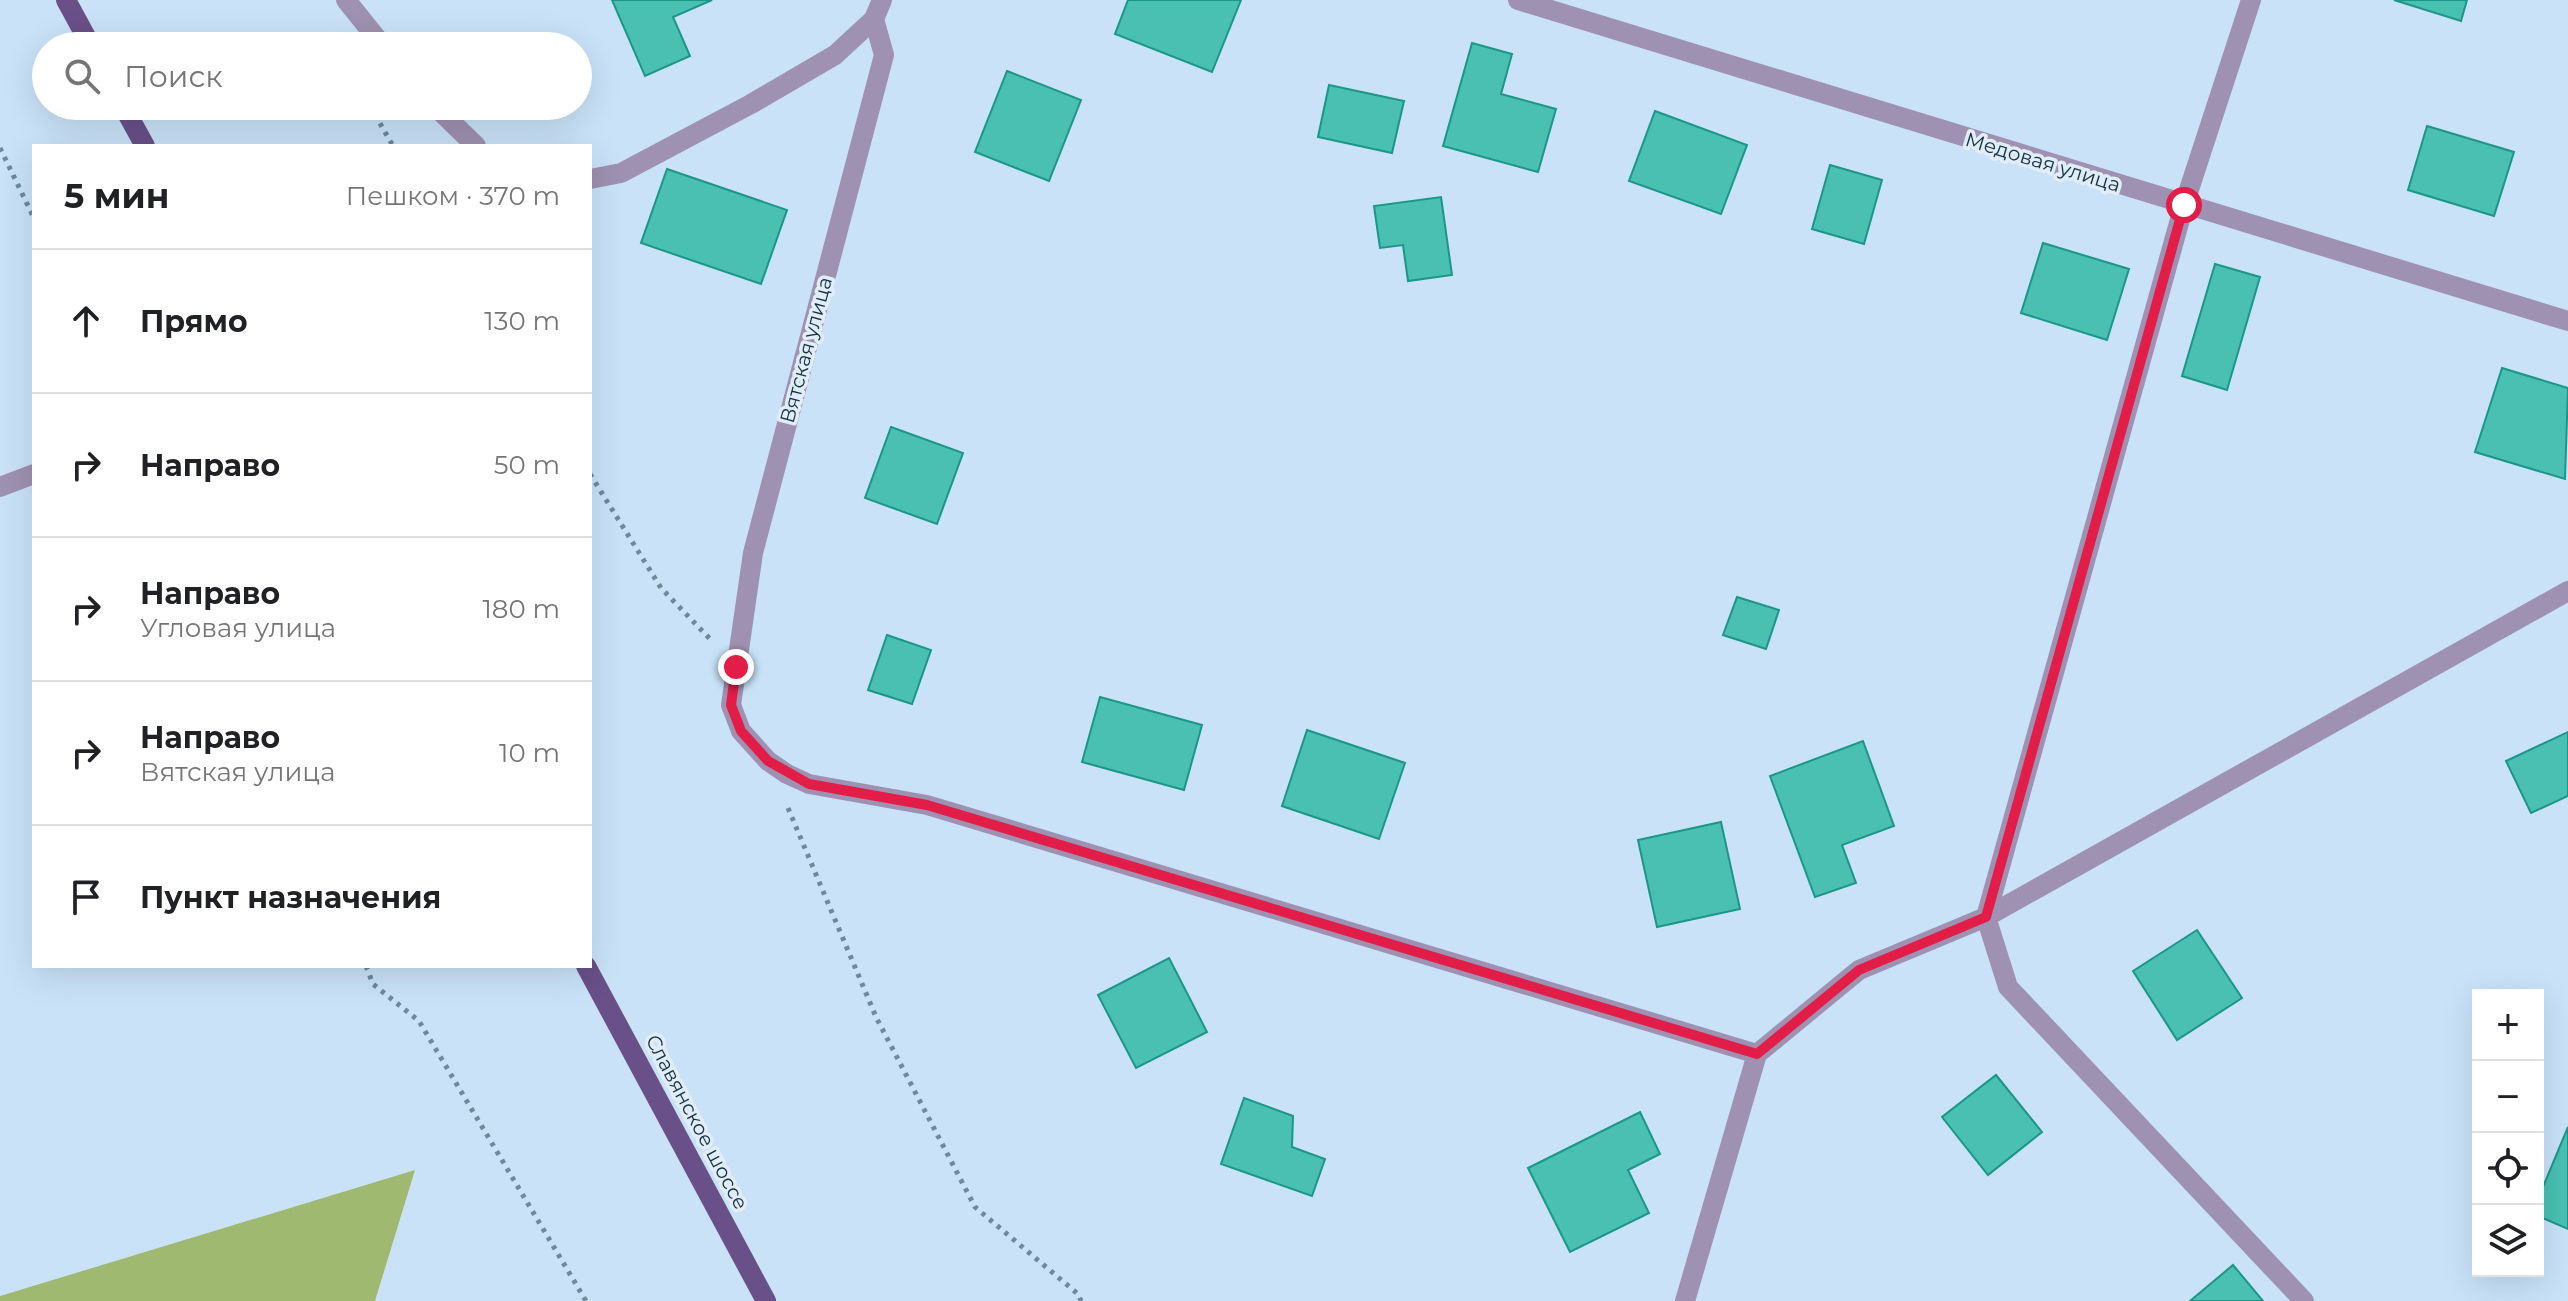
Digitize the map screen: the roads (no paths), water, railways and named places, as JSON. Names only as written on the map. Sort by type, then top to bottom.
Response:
[{"type":"main road","points":[[66,0],[83,32]]},
{"type":"main road","points":[[131,120],[144,144]]},
{"type":"main road","name":"Славянское шоссе","points":[[587,968],[766,1301]]},
{"type":"street","points":[[346,0],[372,32]]},
{"type":"street","name":"Медовая улица","points":[[1518,0],[2568,321]]},
{"type":"street","points":[[2251,0],[2184,205],[1986,917],[2008,987],[2304,1301]]},
{"type":"street","points":[[592,179],[621,173],[835,55],[878,10]]},
{"type":"street","name":"Вятская улица","points":[[878,10],[884,55],[753,553],[731,705],[741,731],[768,761],[809,784],[927,805],[1757,1054]]},
{"type":"street","points":[[449,120],[474,144]]},
{"type":"street","points":[[0,487],[32,475]]},
{"type":"street","points":[[1685,1301],[1757,1054],[1859,970],[1986,917],[2568,591]]}]
